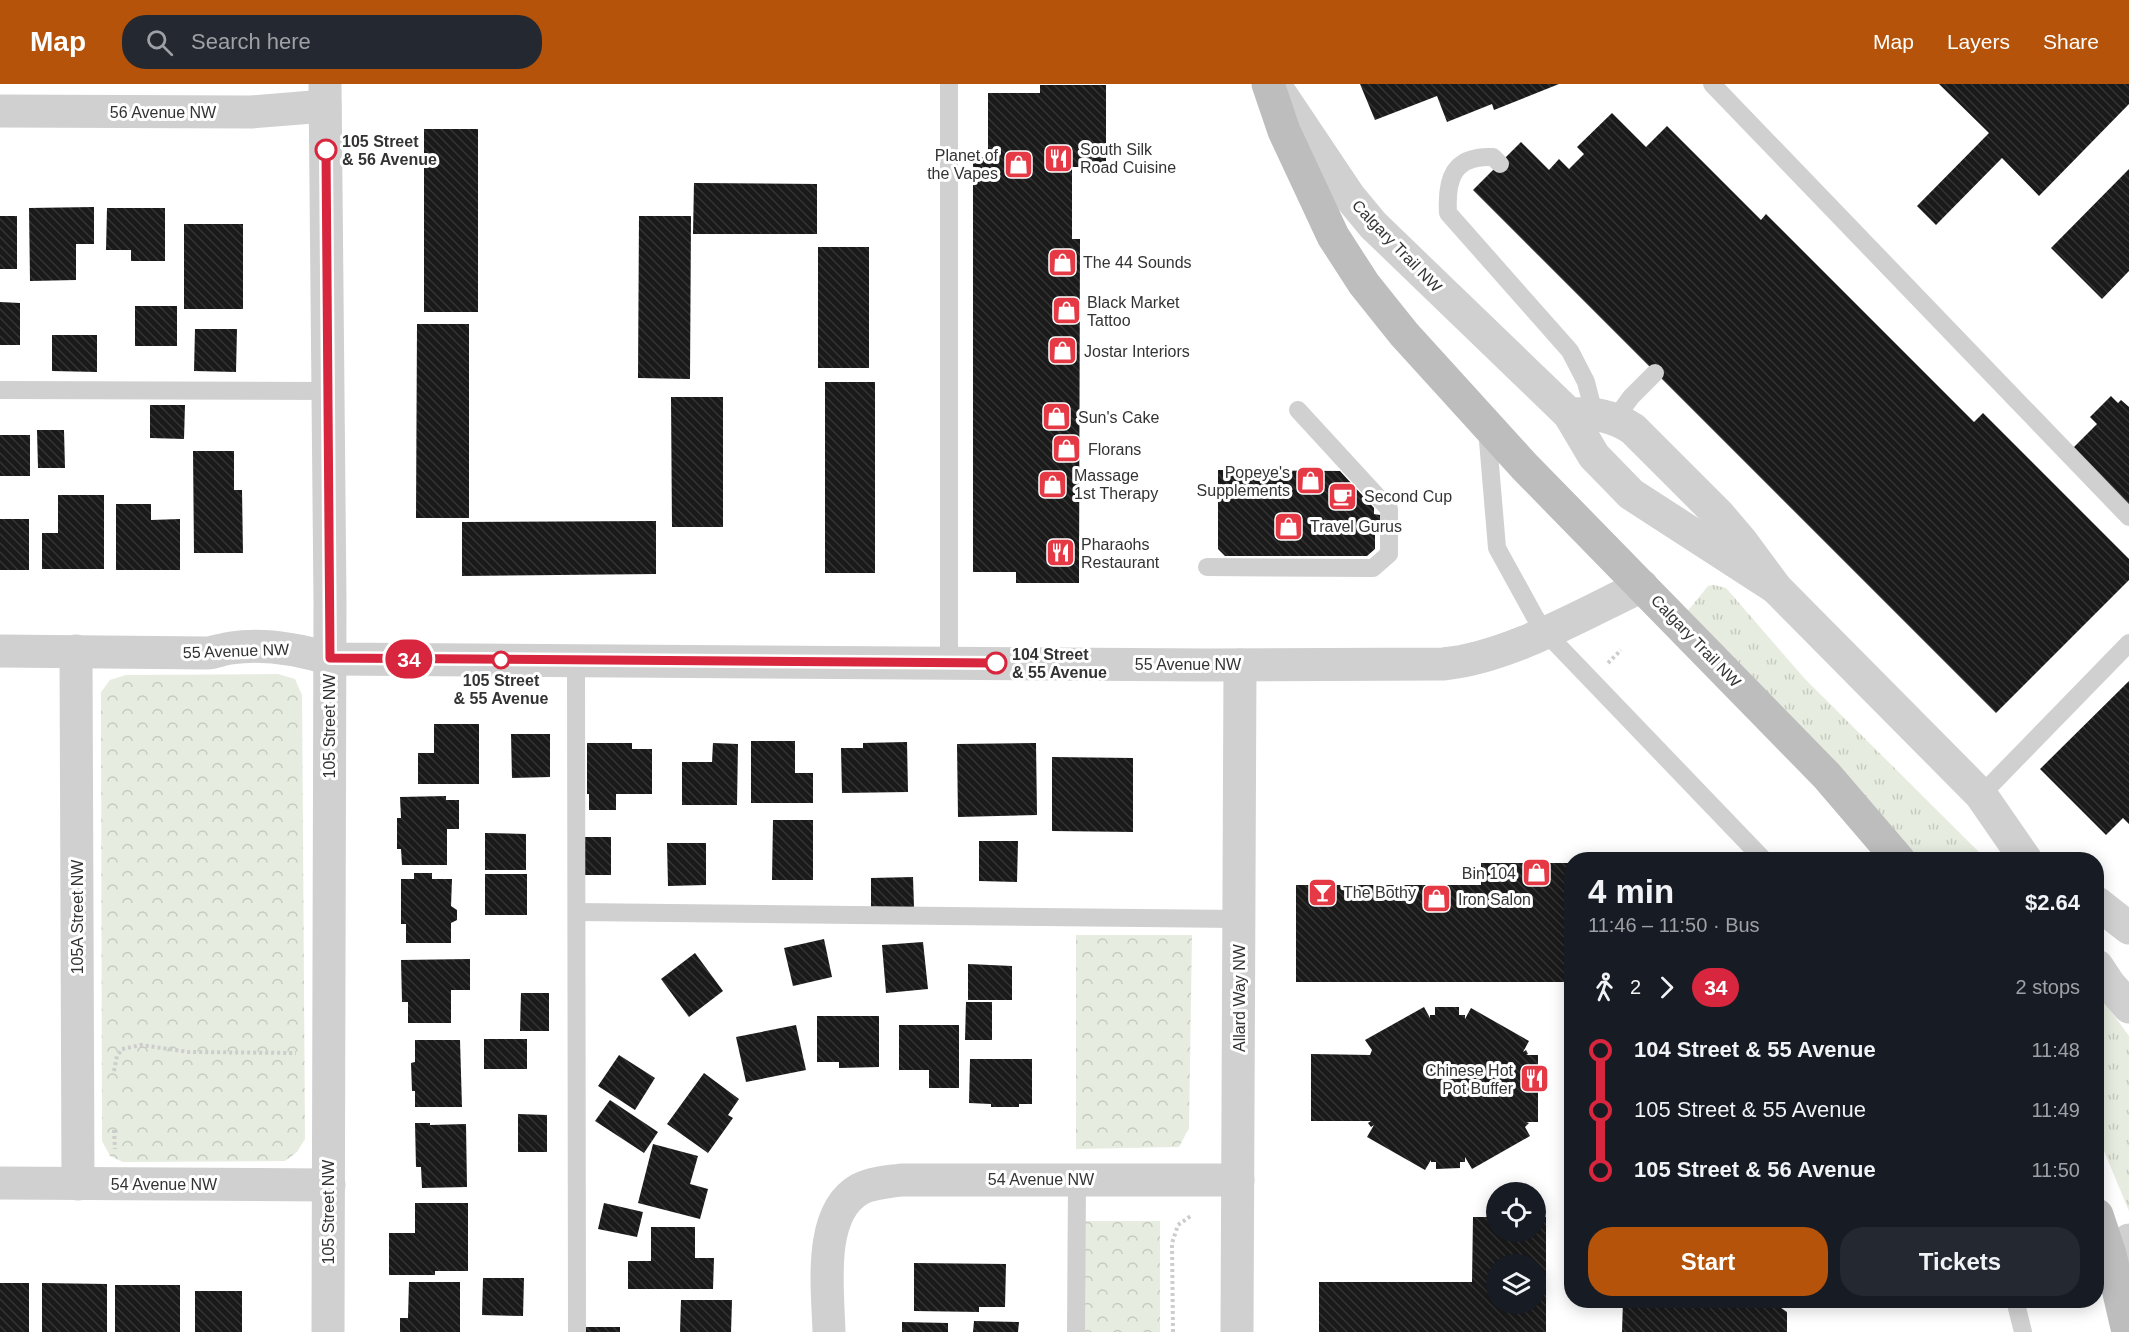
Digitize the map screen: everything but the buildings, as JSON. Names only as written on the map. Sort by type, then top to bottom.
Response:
[{"type":"main road","name":"Calgary Trail NW","points":[[1268,84],[1284,131],[1324,219],[1348,260],[1404,334],[1487,427],[1827,776],[1892,852]]},
{"type":"main road","points":[[2104,1226],[2123,1254],[2128,1332]]},
{"type":"street","name":"Calgary Trail NW","points":[[1274,84],[1349,196],[1373,225],[1592,415],[1633,429],[1719,515],[1776,588],[1981,795],[2023,852]]},
{"type":"street","name":"56 Avenue NW","points":[[0,111],[251,112],[325,95]]},
{"type":"street","name":"105 Street NW","points":[[325,95],[330,658],[328,1332]]},
{"type":"street","name":"Calgary Trail NW","points":[[1592,415],[1594,456],[1630,494],[1776,588]]},
{"type":"street","name":"55 Avenue NW","points":[[0,651],[208,653],[236,648],[291,648],[330,658],[1240,665],[1443,664],[1463,662],[1546,633],[1642,586]]},
{"type":"street","name":"105A Street NW","points":[[76,651],[78,1184]]},
{"type":"street","name":"Allard Way NW","points":[[1238,1332],[1240,665]]},
{"type":"street","points":[[2104,908],[2129,928]]},
{"type":"street","points":[[2104,976],[2129,1007]]},
{"type":"street","name":"54 Avenue NW","points":[[829,1332],[828,1247],[831,1228],[848,1197],[861,1188],[900,1180],[1238,1180]]},
{"type":"street","name":"54 Avenue NW","points":[[0,1183],[329,1185]]},
{"type":"lane","points":[[949,84],[949,662]]},
{"type":"lane","points":[[1712,84],[2129,517]]},
{"type":"lane","points":[[1500,164],[1492,157],[1476,156],[1458,166],[1447,185],[1448,213],[1570,351],[1586,382],[1592,415],[1631,397],[1655,373]]},
{"type":"lane","points":[[0,390],[328,391]]},
{"type":"lane","points":[[1207,567],[1373,568],[1389,554],[1389,509],[1298,410]]},
{"type":"lane","points":[[1487,427],[1497,548],[1535,617],[1546,633],[1756,852]]},
{"type":"lane","points":[[1981,795],[2129,644]]},
{"type":"lane","points":[[576,660],[577,1332]]},
{"type":"lane","points":[[577,912],[1239,919]]},
{"type":"lane","points":[[1076,1332],[1077,1179]]},
{"type":"lane","points":[[2017,1308],[2023,1332]]},
{"type":"path","points":[[1608,664],[1621,650]]},
{"type":"path","points":[[114,1081],[117,1056],[122,1049],[141,1045],[189,1052],[298,1053]]},
{"type":"path","points":[[114,1127],[115,1150]]},
{"type":"path","points":[[1173,1332],[1172,1243],[1174,1233],[1178,1225],[1238,1180]]},
{"type":"green space","points":[[1708,586],[1726,588],[1805,679],[1979,852],[1903,852],[1686,613]]},
{"type":"green space","points":[[278,674],[295,679],[302,695],[305,1139],[297,1152],[285,1161],[123,1162],[110,1156],[102,1141],[101,692],[110,680],[126,675]]},
{"type":"green space","points":[[1076,935],[1192,935],[1189,1128],[1179,1147],[1076,1149]]},
{"type":"green space","points":[[2104,1002],[2129,1036],[2129,1211],[2104,1151]]},
{"type":"green space","points":[[1085,1221],[1160,1221],[1160,1332],[1085,1332]]},
{"type":"bus line","name":"34","points":[[326,150],[330,658],[996,663]]},
{"type":"place","name":"105 Street & 56 Avenue","points":[[326,150]]},
{"type":"place","name":"South Silk Road Cuisine","points":[[1059,158]]},
{"type":"place","name":"Planet of the Vapes","points":[[1019,164]]},
{"type":"place","name":"The 44 Sounds","points":[[1062,262]]},
{"type":"place","name":"Black Market Tattoo","points":[[1066,311]]},
{"type":"place","name":"Jostar Interiors","points":[[1063,351]]},
{"type":"place","name":"Sun's Cake","points":[[1057,417]]},
{"type":"place","name":"Florans","points":[[1067,449]]},
{"type":"place","name":"Popeye's Supplements","points":[[1311,481]]},
{"type":"place","name":"Massage 1st Therapy","points":[[1053,484]]},
{"type":"place","name":"Second Cup","points":[[1343,496]]},
{"type":"place","name":"Travel Gurus","points":[[1289,526]]},
{"type":"place","name":"Pharaohs Restaurant","points":[[1060,553]]},
{"type":"place","name":"105 Street & 55 Avenue","points":[[501,660]]},
{"type":"place","name":"104 Street & 55 Avenue","points":[[996,663]]},
{"type":"place","name":"Bin 104","points":[[1537,873]]},
{"type":"place","name":"The Bothy","points":[[1322,892]]},
{"type":"place","name":"Iron Salon","points":[[1437,899]]},
{"type":"place","name":"Chinese Hot Pot Buffer","points":[[1534,1079]]}]
